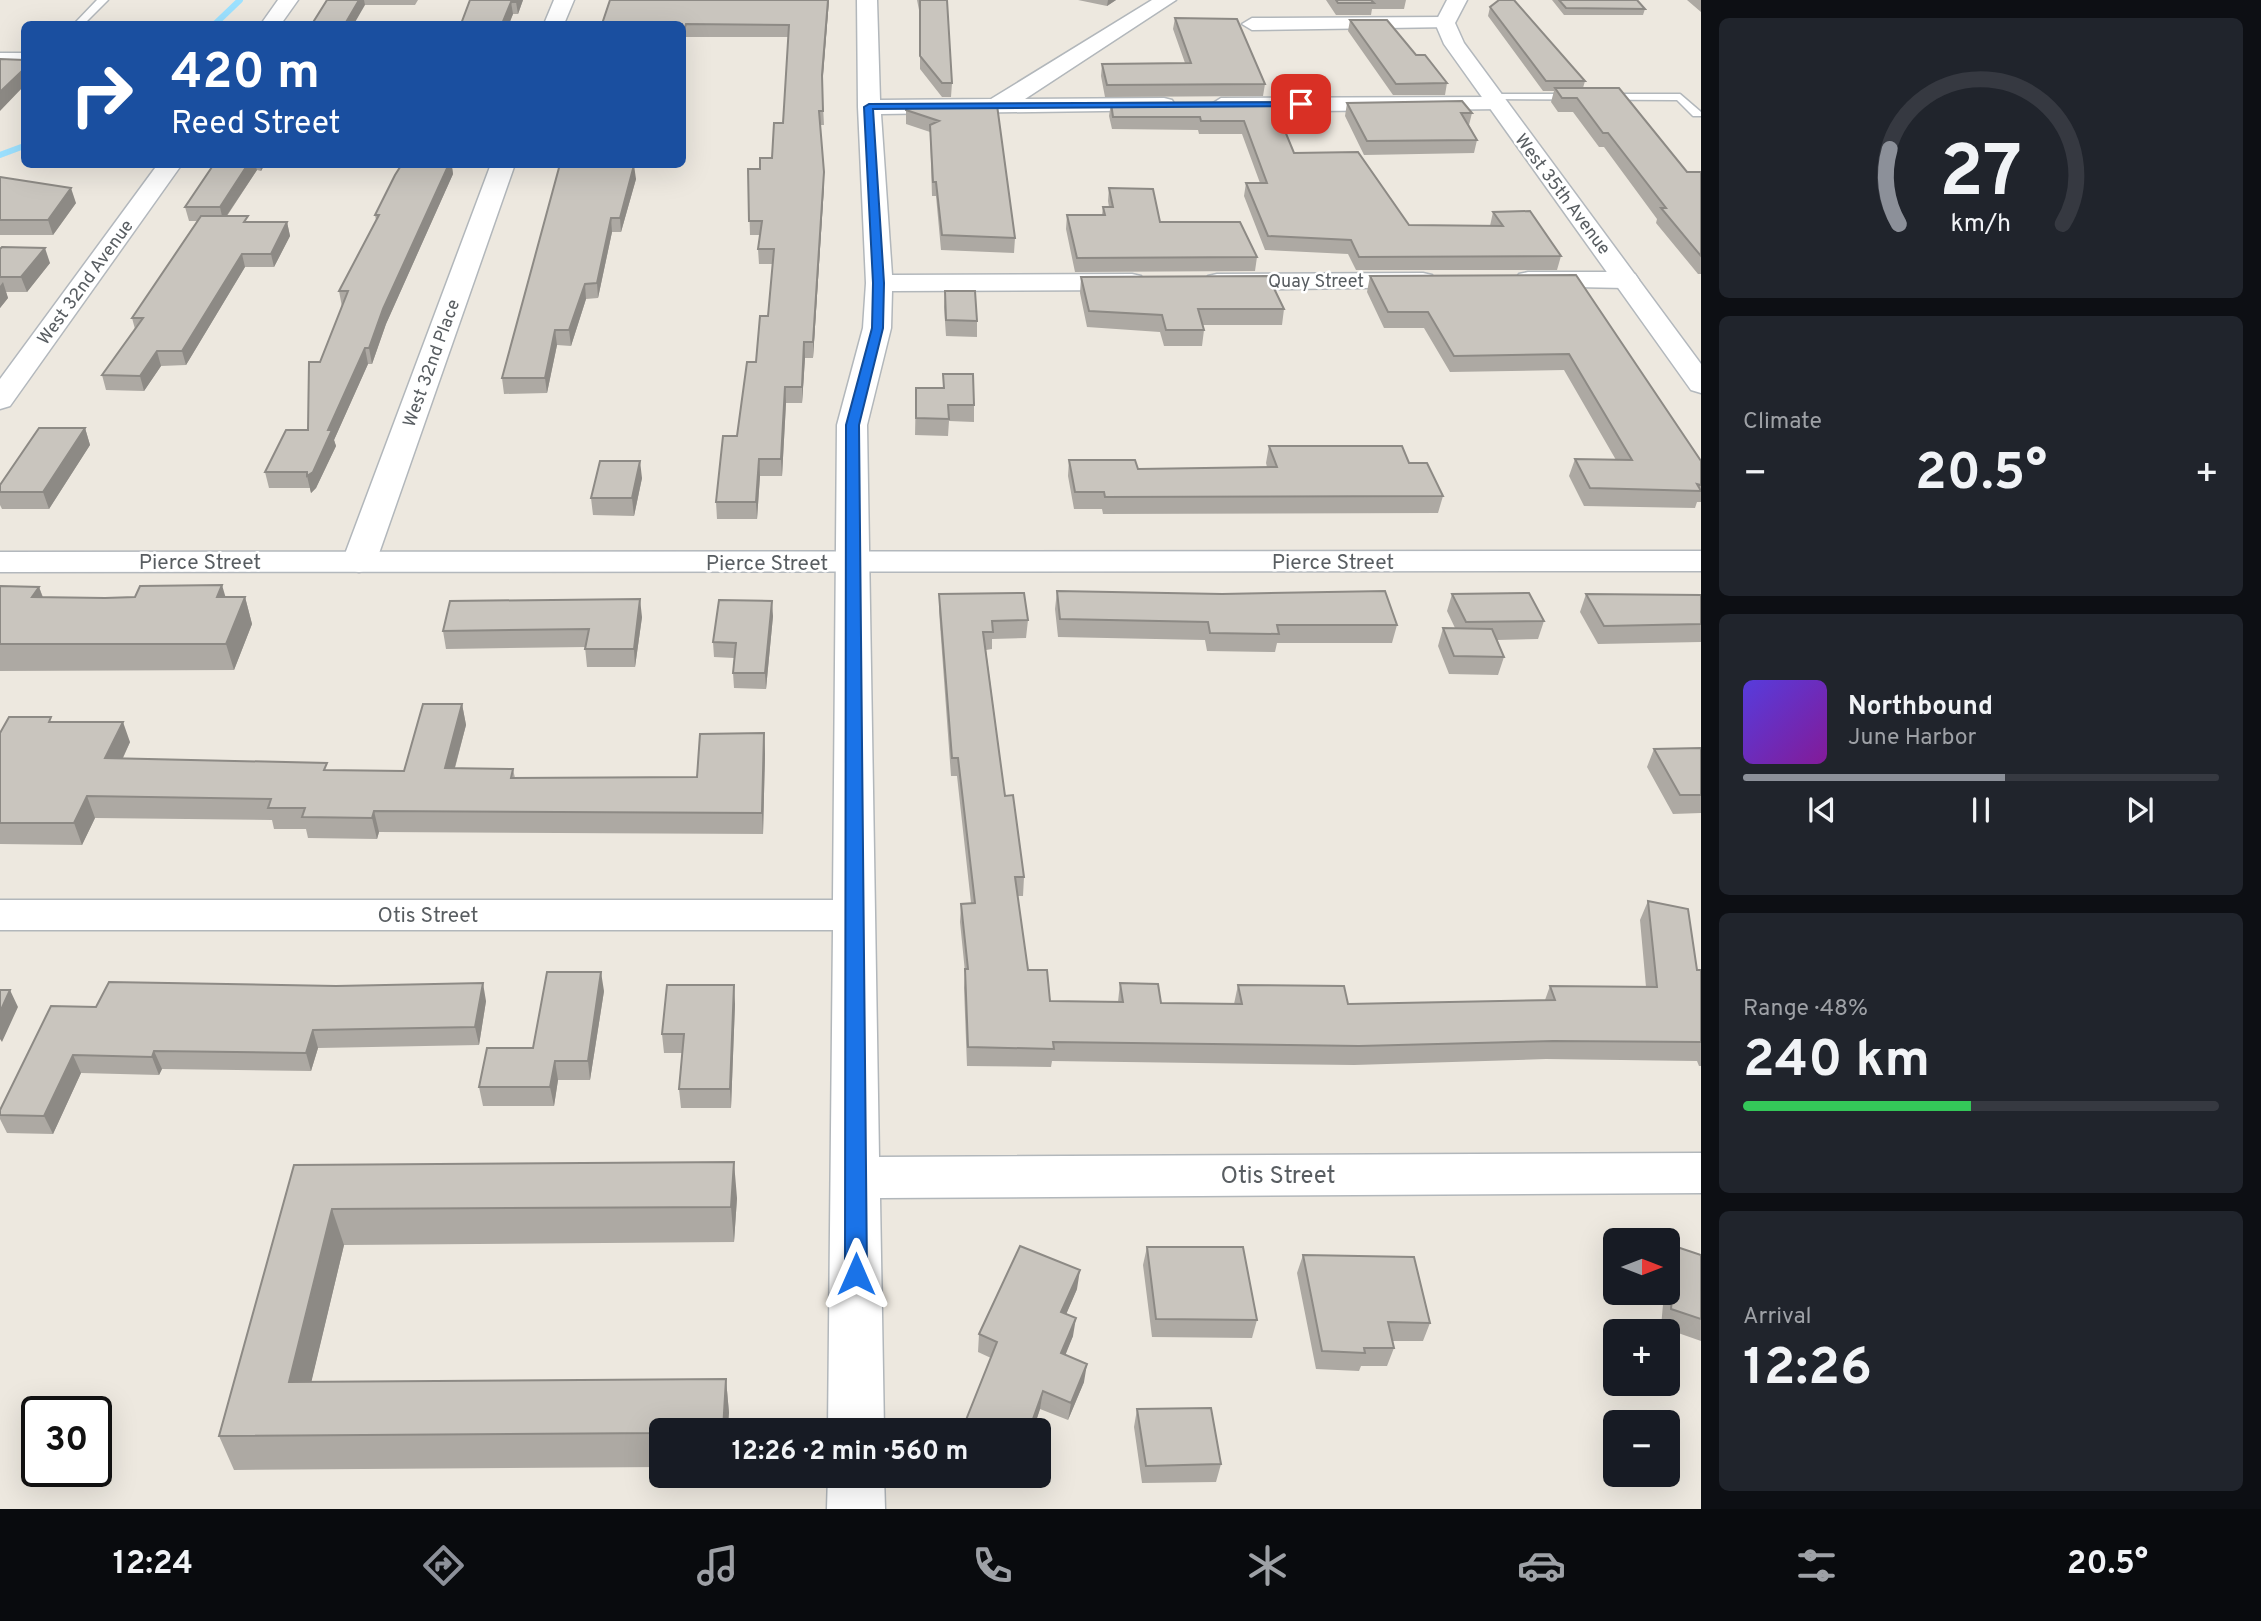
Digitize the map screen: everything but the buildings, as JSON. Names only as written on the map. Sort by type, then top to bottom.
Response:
[{"type":"street","points":[[273,21],[288,0]]},
{"type":"street","points":[[555,21],[564,0]]},
{"type":"street","points":[[856,1418],[852,425],[877,328],[879,283],[869,107],[867,0]]},
{"type":"street","points":[[995,105],[1013,97],[1166,0]]},
{"type":"street","points":[[1252,24],[1445,23],[1457,0]]},
{"type":"street","name":"West 35th Avenue","points":[[1445,23],[1454,44],[1493,100],[1626,280],[1692,360],[1701,384]]},
{"type":"street","points":[[0,59],[21,59]]},
{"type":"street","points":[[869,107],[1493,100]]},
{"type":"street","name":"West 32nd Avenue","points":[[0,400],[167,168]]},
{"type":"street","name":"West 32nd Place","points":[[359,562],[502,168]]},
{"type":"street","points":[[1502,280],[1626,280]]},
{"type":"street","name":"Quay Street","points":[[1197,282],[1446,281]]},
{"type":"street","points":[[879,283],[1156,282]]},
{"type":"street","name":"Pierce Street","points":[[0,562],[1701,561]]},
{"type":"street","name":"Otis Street","points":[[0,915],[856,915]]},
{"type":"street","name":"Otis Street","points":[[856,1178],[1701,1173]]},
{"type":"street","points":[[856,1488],[856,1509]]},
{"type":"lane","points":[[82,21],[103,0]]},
{"type":"lane","points":[[1493,100],[1680,97],[1697,114]]},
{"type":"waterway","points":[[218,21],[240,0]]},
{"type":"waterway","points":[[0,155],[21,147]]},
{"type":"route","points":[[856,1274],[852,425],[877,328],[879,283],[869,107],[1301,104]]}]
